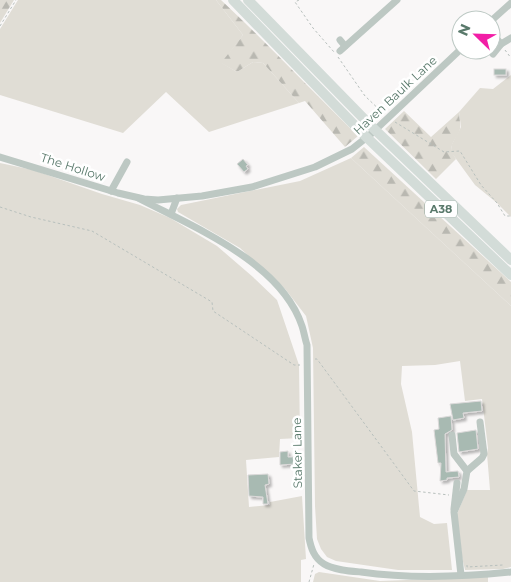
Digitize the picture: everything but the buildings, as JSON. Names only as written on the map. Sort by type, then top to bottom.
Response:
[{"type":"highway","name":"A38","points":[[233,0],[372,143],[511,275]]},
{"type":"highway","name":"A38","points":[[248,0],[381,136],[511,260]]},
{"type":"street","points":[[342,46],[397,0]]},
{"type":"street","points":[[501,12],[511,3]]},
{"type":"street","points":[[501,44],[511,38]]},
{"type":"street","name":"Haven Baulk Lane","points":[[138,198],[177,198],[252,187],[315,167],[352,149],[451,58]]},
{"type":"street","name":"The Hollow","points":[[0,157],[138,198]]},
{"type":"street","points":[[112,191],[126,162]]},
{"type":"street","name":"Staker Lane","points":[[138,198],[207,233],[234,249],[254,264],[287,298],[302,326],[307,345],[308,361],[310,538],[311,546],[318,560]]},
{"type":"street","points":[[170,214],[177,198]]},
{"type":"street","points":[[454,512],[464,489],[467,470],[482,458],[484,454],[480,422]]},
{"type":"street","points":[[452,435],[454,454],[467,470]]},
{"type":"street","points":[[456,483],[454,512],[461,575]]},
{"type":"street","points":[[318,560],[325,565],[336,568],[381,575],[424,577],[511,572]]},
{"type":"path","points":[[0,26],[16,0]]},
{"type":"path","points":[[299,0],[296,2],[313,28],[336,54],[365,96],[389,117],[444,152],[460,151],[480,184],[497,203],[500,211],[505,216],[511,216]]},
{"type":"path","points":[[501,44],[511,58]]},
{"type":"path","points":[[0,206],[32,217],[92,231],[212,302],[213,311],[294,365],[317,359],[414,491],[455,497]]},
{"type":"path","points":[[466,558],[467,567],[502,565],[503,572]]},
{"type":"path","points":[[309,582],[313,564],[318,560]]},
{"type":"green space","points":[[0,0],[14,0],[0,23]]},
{"type":"green space","points":[[18,0],[216,0],[243,35],[222,63],[237,72],[253,62],[263,63],[299,103],[209,132],[166,92],[123,133],[0,95],[0,29]]},
{"type":"green space","points":[[216,0],[221,0],[358,136],[345,147],[305,101],[299,103],[263,63],[253,62],[237,72],[221,63],[243,35]]},
{"type":"green space","points":[[511,75],[511,217],[475,185],[451,152],[452,144],[461,127],[459,112],[480,88],[493,89]]},
{"type":"green space","points":[[404,111],[431,137],[459,112],[460,129],[452,146],[456,159],[436,179],[385,129]]},
{"type":"green space","points":[[364,147],[511,282],[511,306],[351,158]]},
{"type":"green space","points":[[351,158],[511,306],[511,567],[465,570],[457,514],[467,490],[490,490],[488,448],[482,399],[465,401],[460,361],[435,365],[402,366],[401,384],[412,432],[420,517],[434,524],[447,523],[452,570],[398,570],[336,561],[327,557],[317,539],[313,348],[306,316],[286,290],[240,248],[178,212],[177,209],[181,205],[300,181]]},
{"type":"green space","points":[[0,163],[33,170],[140,205],[170,218],[217,246],[277,300],[299,365],[300,438],[280,439],[279,457],[246,460],[249,507],[270,505],[270,502],[302,496],[306,559],[301,560],[301,582],[0,582]]},
{"type":"green space","points":[[319,572],[380,581],[488,577],[488,582],[313,582],[315,574]]}]
